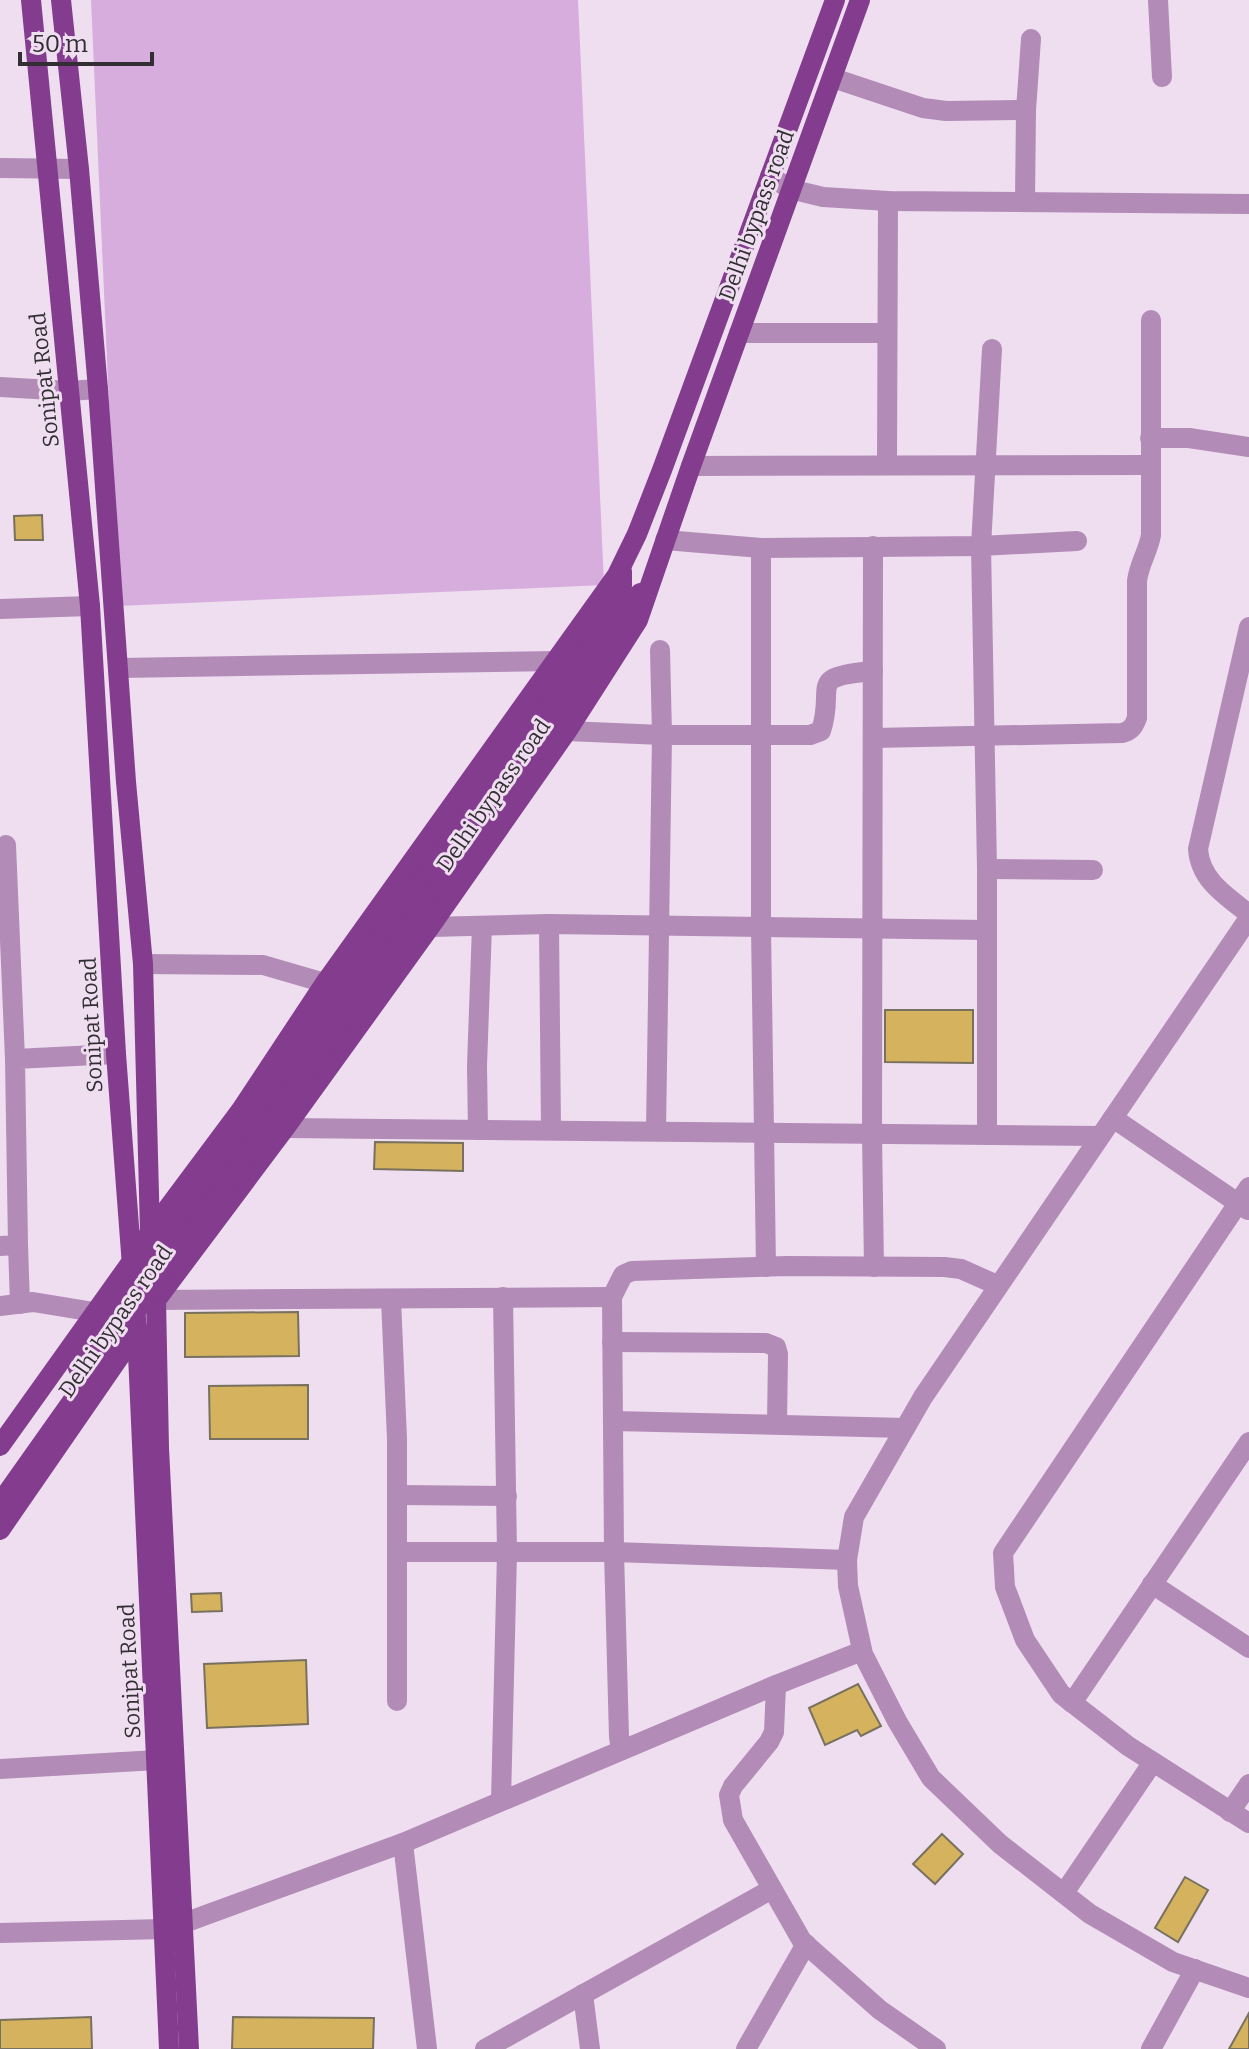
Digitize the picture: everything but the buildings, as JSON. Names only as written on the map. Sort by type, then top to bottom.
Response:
[{"type":"main road","name":"Sonipat Road","points":[[31,0],[90,606],[116,1054],[137,1332],[157,1760],[189,2049]]},
{"type":"main road","name":"Sonipat Road","points":[[61,0],[98,389],[126,782],[143,964],[143,1052],[150,1232],[156,1300],[174,1926],[169,2049]]},
{"type":"main road","name":"Delhi bypass road","points":[[0,1446],[150,1232],[241,1110],[325,983],[623,563],[651,501],[835,0]]},
{"type":"main road","name":"Delhi bypass road","points":[[0,1530],[156,1300],[430,927],[567,731],[638,620],[860,0]]},
{"type":"main road","points":[[0,1503],[421,894],[603,623],[622,586],[623,563]]},
{"type":"main road","points":[[0,1480],[421,894],[593,665],[636,599],[643,590],[651,589]]},
{"type":"main road","points":[[102,783],[126,782]]},
{"type":"street","points":[[1158,0],[1162,77]]},
{"type":"street","points":[[1025,200],[1031,39]]},
{"type":"street","points":[[833,78],[923,108],[946,111],[1026,110]]},
{"type":"street","points":[[0,168],[79,169]]},
{"type":"street","points":[[770,176],[790,189],[823,197],[888,201],[1249,204]]},
{"type":"street","points":[[887,465],[888,201]]},
{"type":"street","points":[[873,738],[1122,733],[1134,725],[1137,718],[1138,567],[1150,544],[1151,535],[1151,320]]},
{"type":"street","points":[[739,333],[887,333]]},
{"type":"street","points":[[987,1135],[987,869],[981,546],[992,349]]},
{"type":"street","points":[[0,387],[69,391],[98,389]]},
{"type":"street","points":[[1150,438],[1189,438],[1249,447]]},
{"type":"street","points":[[691,466],[1150,465]]},
{"type":"street","points":[[665,540],[761,548],[981,546],[1077,541]]},
{"type":"street","points":[[873,546],[874,1267]]},
{"type":"street","points":[[761,548],[761,928],[766,1267]]},
{"type":"street","points":[[0,609],[90,606]]},
{"type":"street","points":[[1249,627],[1198,849],[1204,874],[1249,916],[923,1397],[854,1517],[847,1560],[848,1586],[862,1651],[897,1721],[931,1778],[1000,1844],[1090,1914],[1173,1962],[1249,1988]]},
{"type":"street","points":[[656,1131],[662,735],[660,650]]},
{"type":"street","points":[[120,668],[556,661]]},
{"type":"street","points":[[567,731],[662,735],[810,735],[821,731],[825,692],[830,681],[837,675],[873,671]]},
{"type":"street","points":[[6,845],[15,1059],[10,1305],[33,1302],[94,1312]]},
{"type":"street","points":[[987,869],[1093,870]]},
{"type":"street","points":[[430,927],[549,924],[986,930]]},
{"type":"street","points":[[549,924],[551,1130]]},
{"type":"street","points":[[478,1130],[482,926]]},
{"type":"street","points":[[143,964],[263,965],[325,983]]},
{"type":"street","points":[[15,1059],[116,1054]]},
{"type":"street","points":[[1113,1118],[1245,1201],[1003,1553],[1005,1587],[1025,1640],[1061,1694],[1153,1762],[1249,1823]]},
{"type":"street","points":[[285,1128],[1100,1136]]},
{"type":"street","points":[[621,1750],[614,1552],[612,1297],[623,1275],[632,1271],[766,1267],[961,1269],[997,1285]]},
{"type":"street","points":[[501,1801],[507,1553],[503,1297]]},
{"type":"street","points":[[156,1300],[612,1297]]},
{"type":"street","points":[[391,1299],[398,1495],[397,1701]]},
{"type":"street","points":[[612,1342],[766,1343],[776,1347],[779,1370],[777,1424]]},
{"type":"street","points":[[614,1421],[905,1428]]},
{"type":"street","points":[[1072,1703],[1249,1442]]},
{"type":"street","points":[[398,1495],[507,1496]]},
{"type":"street","points":[[397,1552],[614,1552],[847,1560]]},
{"type":"street","points":[[1152,1584],[1249,1648]]},
{"type":"street","points":[[0,1933],[174,1926],[403,1843],[862,1651]]},
{"type":"street","points":[[776,1685],[774,1732],[733,1786],[729,1795],[733,1820],[806,1944],[880,2010],[936,2049]]},
{"type":"street","points":[[0,1769],[157,1760]]},
{"type":"street","points":[[1064,1893],[1153,1762]]},
{"type":"street","points":[[1230,1812],[1249,1784]]},
{"type":"street","points":[[403,1843],[427,2049]]},
{"type":"street","points":[[485,2049],[772,1889]]},
{"type":"street","points":[[746,2049],[806,1944]]},
{"type":"street","points":[[1151,2049],[1195,1969]]},
{"type":"street","points":[[583,1994],[590,2049]]},
{"type":"shaded area","points":[[91,0],[578,0],[604,585],[118,606]]}]
